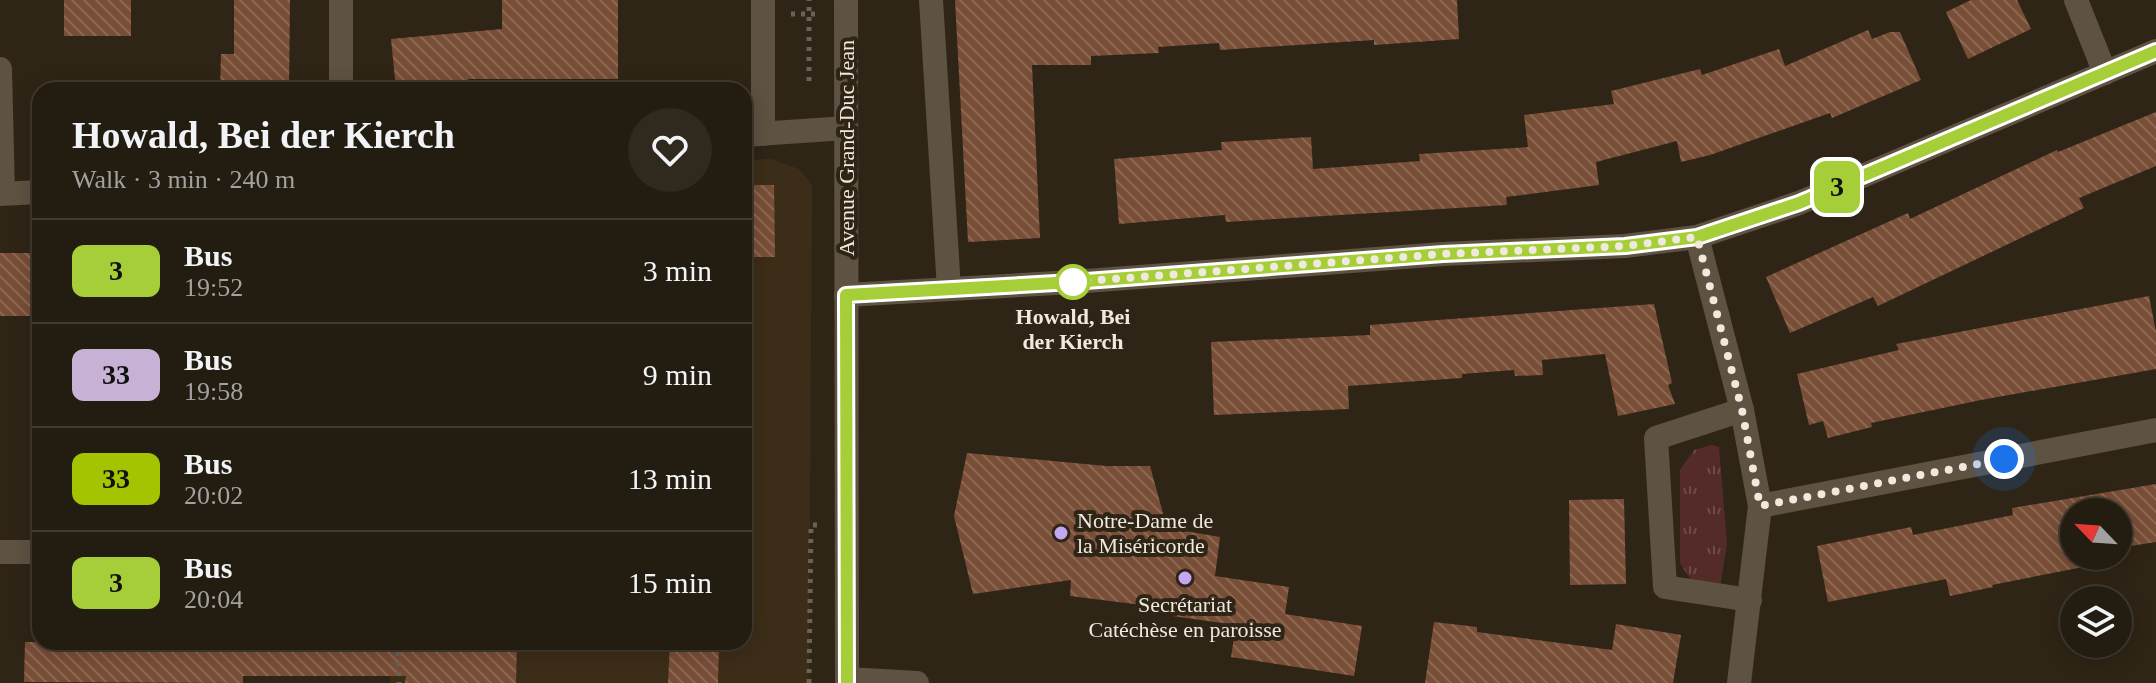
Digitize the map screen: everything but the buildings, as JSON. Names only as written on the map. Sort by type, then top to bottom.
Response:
[{"type":"street","points":[[341,0],[341,82]]},
{"type":"street","points":[[931,0],[949,289]]},
{"type":"street","points":[[2076,0],[2105,73]]},
{"type":"street","points":[[763,7],[754,135],[846,128]]},
{"type":"street","name":"Avenue Grand-Duc Jean","points":[[846,7],[847,681]]},
{"type":"street","points":[[846,295],[1073,282],[1443,254],[1625,246],[1697,237],[1799,203],[2156,51]]},
{"type":"street","points":[[0,69],[1,194],[32,192]]},
{"type":"street","points":[[1697,237],[1742,410],[1760,506],[1739,683]]},
{"type":"street","points":[[1742,410],[1656,438],[1665,587],[1750,600]]},
{"type":"street","points":[[1760,506],[2156,430]]},
{"type":"street","points":[[0,552],[32,552]]},
{"type":"street","points":[[847,681],[917,683]]},
{"type":"path","points":[[809,0],[809,81]]},
{"type":"path","points":[[763,7],[809,14],[846,7]]},
{"type":"path","points":[[809,683],[811,525],[847,526]]},
{"type":"path","points":[[398,650],[399,683]]},
{"type":"shaded area","points":[[772,159],[799,169],[812,185],[809,683],[390,683],[390,650],[752,650],[752,160]]},
{"type":"green space","points":[[1712,445],[1719,447],[1727,544],[1720,587],[1691,580],[1680,563],[1680,470],[1694,450]]},
{"type":"bus line","name":"3","points":[[847,683],[846,295],[1073,282],[1443,254],[1625,246],[1697,237],[1799,203],[2156,51]]},
{"type":"place","name":"Howald, Bei der Kierch","points":[[1073,282]]},
{"type":"place","name":"Notre-Dame de la Miséricorde","points":[[1061,533]]},
{"type":"place","name":"Secrétariat Catéchèse en paroisse","points":[[1185,578]]},
{"type":"route","points":[[1073,282],[1443,254],[1625,246],[1697,237],[1742,410],[1760,506],[2004,459]]}]
